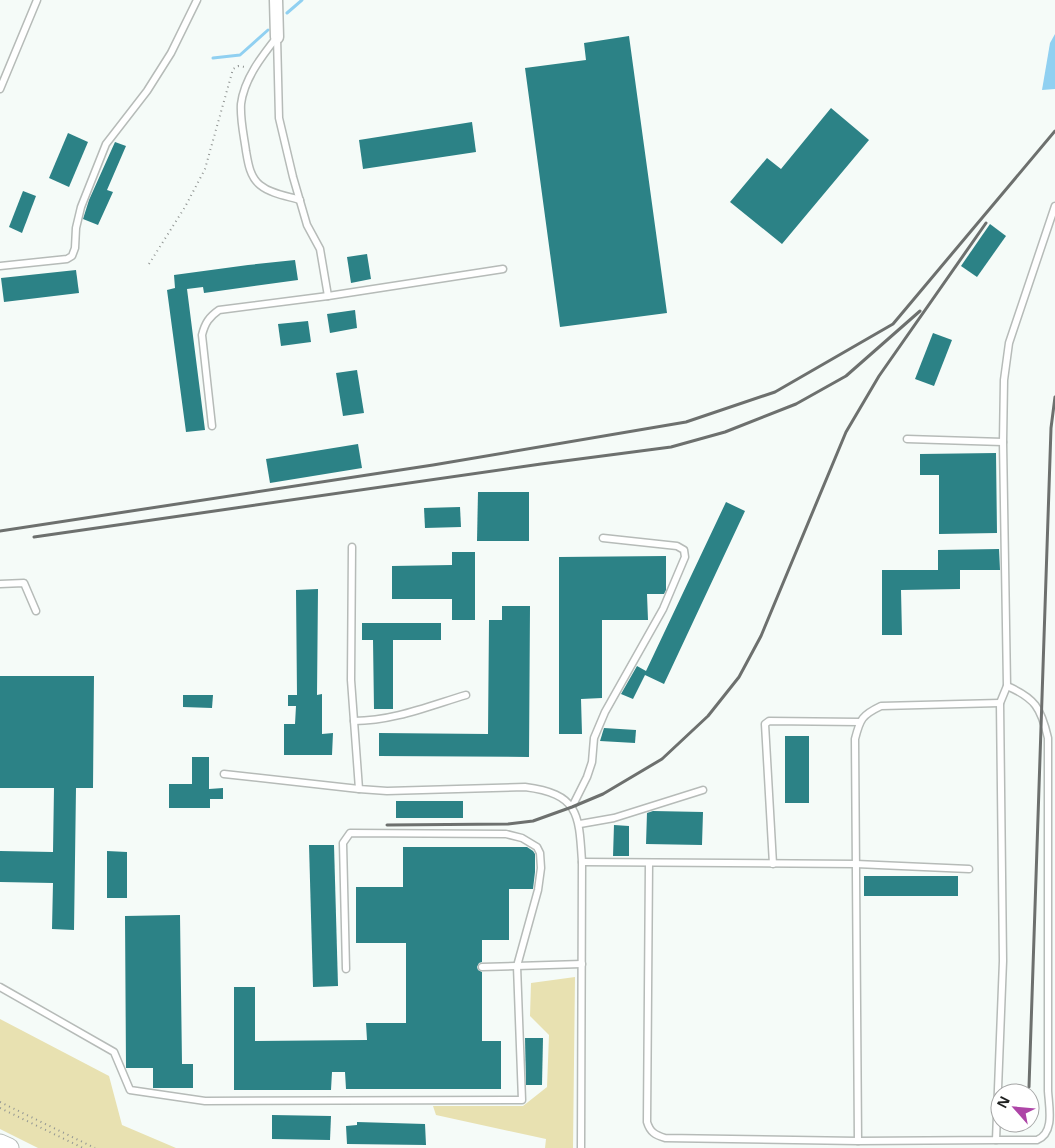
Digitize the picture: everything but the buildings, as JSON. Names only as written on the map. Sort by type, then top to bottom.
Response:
[{"type":"main road","points":[[0,1144],[9,1148]]},
{"type":"street","points":[[276,0],[277,37]]},
{"type":"lane","points":[[0,90],[37,0]]},
{"type":"lane","points":[[0,266],[67,259],[72,256],[75,248],[76,228],[81,207],[106,144],[147,91],[171,53],[197,0]]},
{"type":"lane","points":[[277,37],[254,69],[245,88],[241,104],[241,119],[248,165],[254,178],[261,186],[300,200]]},
{"type":"lane","points":[[277,37],[279,118],[307,225],[320,249],[328,296]]},
{"type":"lane","points":[[996,1140],[1003,961],[1000,703],[1007,686],[1003,442],[1004,380],[1008,343],[1055,206]]},
{"type":"lane","points":[[212,426],[202,335],[205,324],[219,310],[328,296],[502,269]]},
{"type":"lane","points":[[907,439],[1003,442]]},
{"type":"lane","points":[[572,807],[587,777],[592,762],[594,738],[605,712],[663,609],[685,557],[684,550],[677,546],[603,538]]},
{"type":"lane","points":[[352,548],[351,680],[359,789]]},
{"type":"lane","points":[[0,584],[24,584],[36,611]]},
{"type":"lane","points":[[649,863],[647,1122],[650,1130],[656,1136],[665,1138],[858,1141],[1037,1140],[1043,1138],[1048,1133],[1050,1126],[1048,1072],[1048,738],[1044,720],[1038,706],[1022,692],[1007,686]]},
{"type":"lane","points":[[354,721],[373,721],[398,716],[466,695]]},
{"type":"lane","points":[[858,1141],[855,739],[860,722],[866,713],[881,706],[1000,703]]},
{"type":"lane","points":[[773,864],[766,724],[769,721],[860,722]]},
{"type":"lane","points":[[224,774],[386,791],[525,786],[544,789],[561,796],[572,807],[580,824],[582,862],[581,1148]]},
{"type":"lane","points":[[580,824],[614,818],[703,790]]},
{"type":"lane","points":[[0,987],[114,1052],[130,1090],[205,1101],[522,1100],[517,966],[538,890],[541,868],[540,853],[537,847],[522,838],[506,834],[350,833],[342,843],[346,969]]},
{"type":"lane","points":[[582,862],[856,864],[969,869]]},
{"type":"lane","points":[[482,967],[582,964]]},
{"type":"path","points":[[149,264],[185,206],[205,169],[233,68],[238,66],[254,69]]},
{"type":"path","points":[[0,1102],[95,1148]]},
{"type":"path","points":[[0,1108],[83,1148]]},
{"type":"shaded area","points":[[575,977],[573,1148],[545,1148],[546,1139],[436,1115],[433,1106],[523,1106],[547,1087],[549,1035],[530,1016],[531,983]]},
{"type":"shaded area","points":[[0,1019],[109,1076],[122,1125],[176,1148],[38,1148],[0,1129]]},
{"type":"water","points":[[1055,34],[1055,89],[1042,90],[1050,43]]},
{"type":"waterway","points":[[287,13],[302,0]]},
{"type":"waterway","points":[[213,58],[240,55],[268,30]]},
{"type":"railway","points":[[0,531],[433,465],[686,422],[775,392],[893,324],[1055,131]]},
{"type":"railway","points":[[387,825],[508,824],[533,821],[603,794],[662,759],[708,716],[739,677],[761,636],[846,432],[879,376],[986,223]]},
{"type":"railway","points":[[34,537],[671,447],[725,432],[796,404],[846,376],[920,311]]},
{"type":"railway","points":[[1029,1083],[1051,428],[1055,397]]}]
